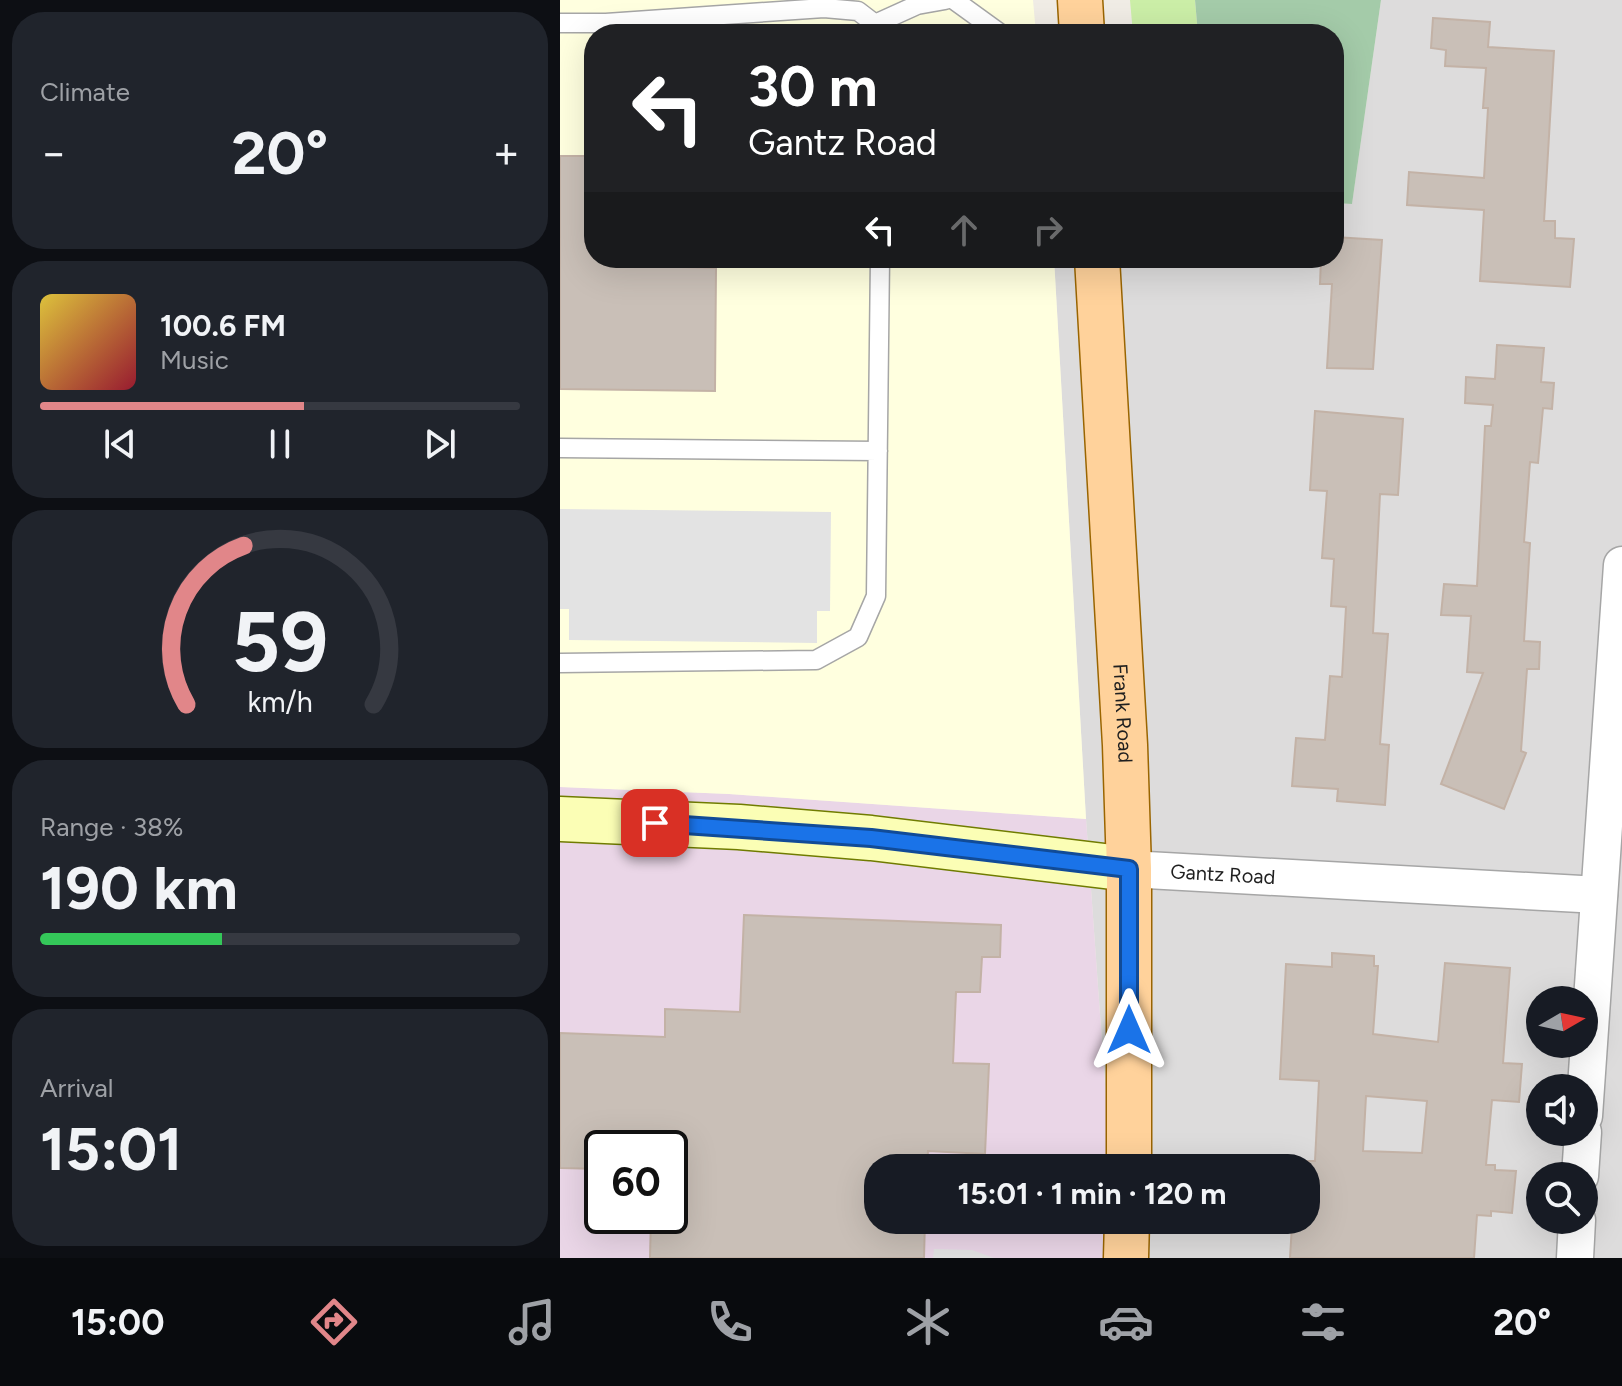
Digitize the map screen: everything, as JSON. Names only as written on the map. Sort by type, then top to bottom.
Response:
[{"type":"main road","points":[[1080,0],[1081,24]]},
{"type":"main road","name":"Frank Road","points":[[1098,268],[1125,745],[1129,869],[1129,1154]]},
{"type":"main road","name":"Gantz Road","points":[[560,819],[739,827],[871,838],[1129,869]]},
{"type":"main road","points":[[1126,1258],[1127,1234]]},
{"type":"street","points":[[1587,1074],[1622,565]]},
{"type":"street","name":"Gantz Road","points":[[1129,869],[1599,895]]},
{"type":"street","points":[[1575,1258],[1576,1234]]},
{"type":"lane","points":[[885,24],[917,5],[945,0]]},
{"type":"lane","points":[[954,0],[987,24]]},
{"type":"lane","points":[[560,23],[606,23],[824,8],[858,11],[871,24]]},
{"type":"lane","points":[[560,663],[816,660],[858,637],[876,596],[880,268]]},
{"type":"lane","points":[[560,448],[878,451]]},
{"type":"shaded area","points":[[560,0],[1033,0],[1035,24],[584,24],[584,268],[1055,268],[1086,819],[729,794],[560,787]]},
{"type":"shaded area","points":[[1195,0],[1381,0],[1352,204],[1344,204],[1344,24],[1197,24]]},
{"type":"shaded area","points":[[1381,0],[1622,0],[1622,1258],[1118,1258],[1116,1234],[1320,1234],[1320,1154],[1110,1154],[1086,819],[1055,268],[1344,268],[1344,204],[1352,204]]},
{"type":"shaded area","points":[[560,509],[831,512],[830,611],[817,611],[817,643],[569,640],[569,609],[560,609]]},
{"type":"shaded area","points":[[560,787],[729,794],[1086,819],[1110,1154],[864,1154],[864,1234],[1116,1234],[1118,1258],[560,1258]]},
{"type":"shaded area","points":[[934,1249],[972,1250],[994,1258],[933,1258]]},
{"type":"green space","points":[[1130,0],[1195,0],[1197,24],[1132,24]]},
{"type":"building","points":[[1433,18],[1490,22],[1488,47],[1554,51],[1544,221],[1555,221],[1555,238],[1574,239],[1570,287],[1480,281],[1484,210],[1407,205],[1409,172],[1484,178],[1488,108],[1483,108],[1486,68],[1445,66],[1446,50],[1431,48]]},
{"type":"building","points":[[560,156],[584,156],[584,268],[716,268],[715,391],[560,389]]},
{"type":"building","points":[[1344,238],[1382,240],[1373,369],[1327,368],[1332,284],[1320,284],[1321,268],[1344,268]]},
{"type":"building","points":[[1497,345],[1544,348],[1541,382],[1554,383],[1552,409],[1543,408],[1538,463],[1530,462],[1524,542],[1530,543],[1524,641],[1540,642],[1539,669],[1527,669],[1521,751],[1526,753],[1504,809],[1441,784],[1483,673],[1467,672],[1471,616],[1441,615],[1444,584],[1477,586],[1485,426],[1491,426],[1493,405],[1465,403],[1466,377],[1495,379]]},
{"type":"building","points":[[1315,411],[1403,419],[1398,495],[1380,494],[1373,633],[1388,634],[1380,744],[1389,745],[1385,805],[1337,801],[1338,789],[1292,786],[1296,738],[1325,740],[1330,676],[1342,677],[1346,607],[1331,606],[1334,559],[1322,558],[1327,491],[1310,490]]},
{"type":"building","points":[[744,915],[1001,925],[1000,957],[982,957],[980,992],[956,992],[953,1063],[989,1064],[985,1154],[928,1151],[928,1154],[864,1154],[864,1234],[925,1234],[924,1258],[650,1258],[651,1234],[688,1234],[688,1130],[584,1130],[584,1169],[560,1168],[560,1033],[665,1037],[665,1009],[740,1012]]},
{"type":"building","points":[[1332,953],[1374,956],[1374,966],[1378,966],[1373,1034],[1438,1042],[1445,963],[1510,968],[1503,1063],[1522,1064],[1519,1102],[1492,1100],[1486,1165],[1495,1165],[1495,1170],[1516,1171],[1512,1213],[1491,1211],[1491,1216],[1477,1215],[1474,1258],[1290,1258],[1291,1234],[1320,1234],[1320,1154],[1315,1154],[1319,1081],[1280,1079],[1286,964],[1332,967]],"holes":[[[1366,1096],[1427,1101],[1422,1153],[1363,1151]]]},
{"type":"route","points":[[655,823],[871,838],[1129,869],[1129,1030]]}]
